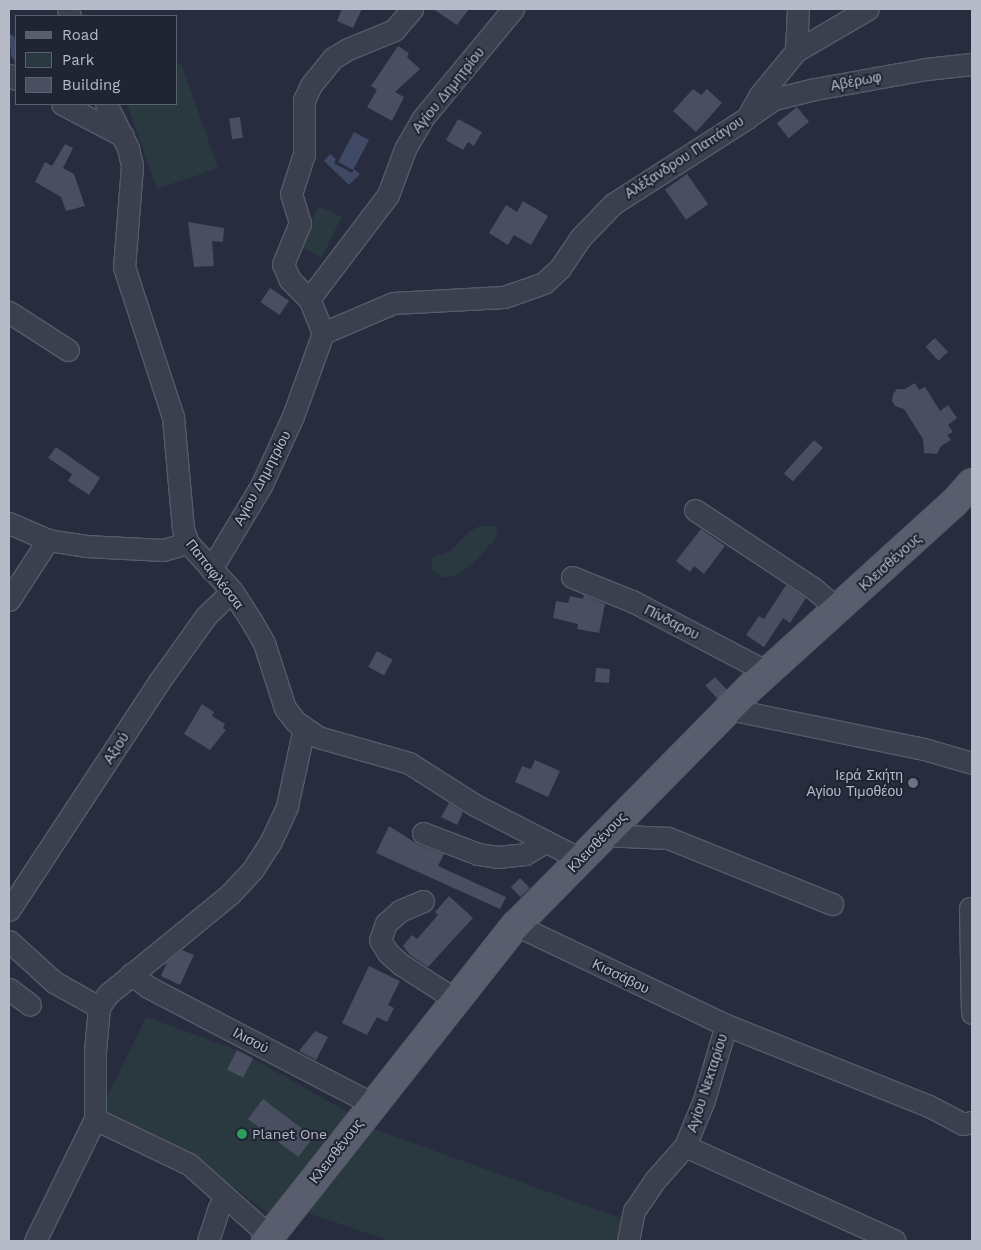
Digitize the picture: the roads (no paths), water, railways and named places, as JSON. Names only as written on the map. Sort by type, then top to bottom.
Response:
[{"type":"main road","name":"Κλεισθένους","points":[[271,1239],[373,1104],[516,925],[729,710],[953,504],[972,483]]},
{"type":"street","points":[[323,334],[309,299],[290,280],[283,264],[300,223],[291,194],[304,154],[304,100],[310,85],[333,58],[348,49],[394,30],[412,9]]},
{"type":"street","name":"Αγίου Δημητρίου","points":[[309,299],[388,195],[405,149],[422,119],[512,9]]},
{"type":"street","points":[[796,51],[798,9]]},
{"type":"street","name":"Αλέξανδρου Παπάγου","points":[[323,334],[393,303],[504,297],[530,290],[544,283],[560,268],[581,237],[613,204],[747,118],[760,95],[796,51],[841,16],[868,9]]},
{"type":"street","name":"Αβέρωφ","points":[[747,118],[774,99],[880,77],[972,64]]},
{"type":"street","points":[[64,105],[123,136]]},
{"type":"street","name":"Παπαφλέσσα","points":[[107,105],[123,136],[132,166],[124,267],[173,418],[180,514],[188,544],[232,591],[264,643],[286,708],[304,728],[333,743],[409,763],[475,805],[580,859]]},
{"type":"street","points":[[9,312],[68,350]]},
{"type":"street","name":"Αγίου Δημητρίου","points":[[211,569],[278,453],[323,334]]},
{"type":"street","points":[[695,510],[813,588],[838,610]]},
{"type":"street","points":[[9,523],[48,540],[121,550],[163,550],[188,544]]},
{"type":"street","points":[[9,600],[48,540]]},
{"type":"street","name":"Πίνδαρου","points":[[572,577],[632,601],[769,673]]},
{"type":"street","name":"Αξιού","points":[[9,910],[158,683],[206,616],[232,591]]},
{"type":"street","points":[[729,710],[924,749],[972,763]]},
{"type":"street","points":[[35,1241],[95,1119],[95,1051],[100,1007],[108,994],[130,974],[230,894],[263,854],[287,806],[304,728]]},
{"type":"street","points":[[423,833],[478,854],[497,857],[525,854],[545,842]]},
{"type":"street","points":[[603,836],[672,839],[832,904]]},
{"type":"street","points":[[423,901],[400,911],[386,923],[380,940],[388,953],[402,965],[456,1000]]},
{"type":"street","points":[[970,908],[972,1013]]},
{"type":"street","name":"Κισσάβου","points":[[516,925],[726,1025],[929,1106],[962,1124],[972,1122]]},
{"type":"street","points":[[9,941],[54,982],[100,1007]]},
{"type":"street","name":"Ιλισού","points":[[130,974],[148,987],[373,1104]]},
{"type":"street","points":[[9,989],[30,1006]]},
{"type":"street","name":"Αγίου Νεκταρίου","points":[[628,1241],[634,1211],[655,1180],[686,1146],[704,1100],[726,1025]]},
{"type":"street","points":[[95,1119],[180,1159],[271,1239]]},
{"type":"street","points":[[686,1146],[895,1241]]},
{"type":"street","points":[[208,1241],[219,1208],[226,1200]]},
{"type":"water","points":[[9,33],[15,37],[15,62],[11,56]]},
{"type":"water","points":[[354,132],[369,140],[353,170],[338,162]]},
{"type":"water","points":[[330,154],[336,159],[334,163],[352,173],[354,169],[360,174],[349,185],[324,161]]},
{"type":"place","name":"Ιερά Σκήτη Αγίου Τιμοθέου","points":[[913,783]]},
{"type":"place","name":"Planet One","points":[[242,1134]]}]
